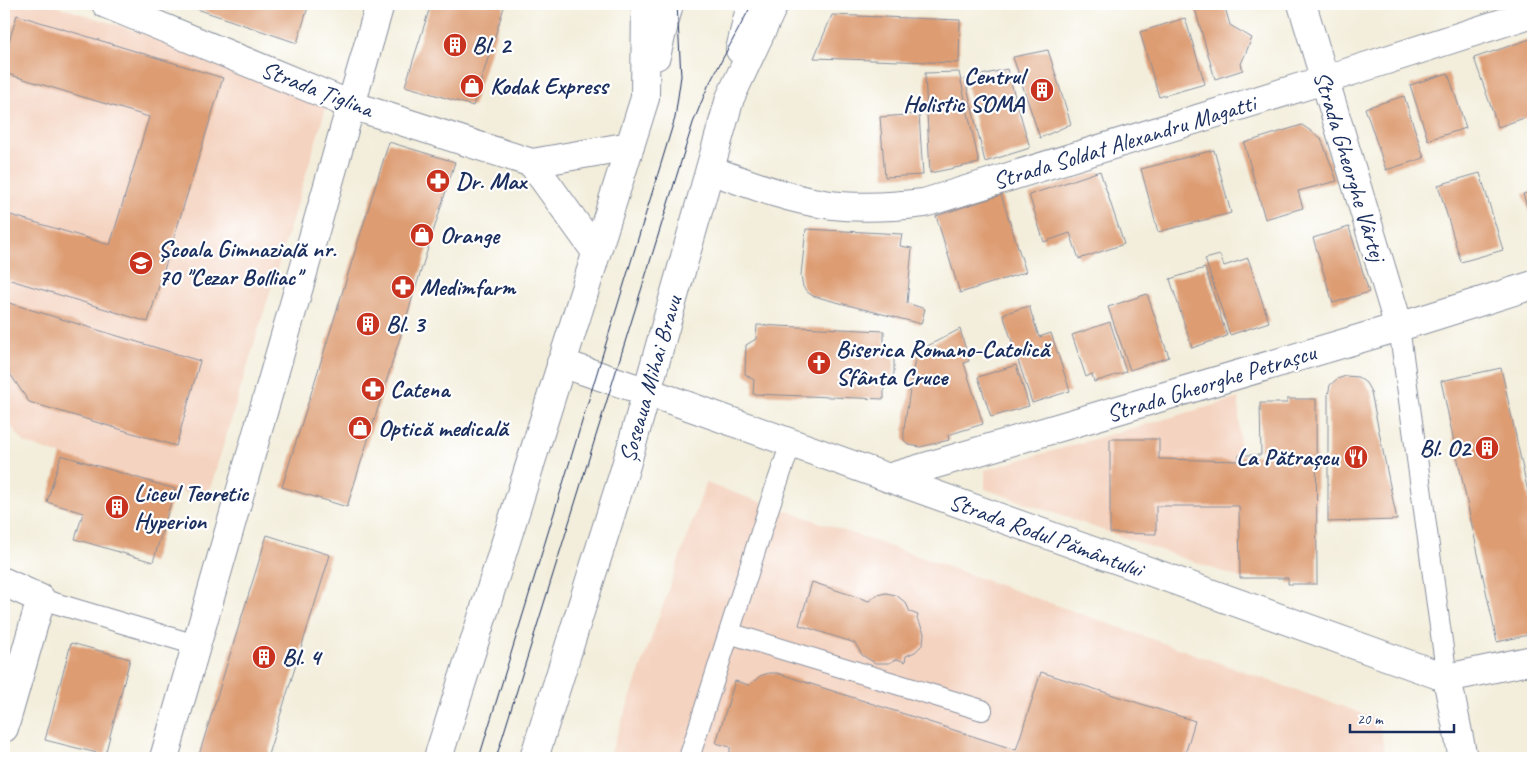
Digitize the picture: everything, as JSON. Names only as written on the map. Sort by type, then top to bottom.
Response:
[{"type":"street","name":"Strada Țiglina","points":[[106,4],[351,105],[532,163]]},
{"type":"street","points":[[164,758],[380,4]]},
{"type":"street","points":[[645,98],[646,4]]},
{"type":"street","points":[[438,758],[645,98],[669,4]]},
{"type":"street","points":[[730,98],[751,4]]},
{"type":"street","name":"Șoseaua Mihai Bravu","points":[[534,758],[625,469],[730,98],[774,4]]},
{"type":"street","name":"Strada Gheorghe Vârtej","points":[[1302,4],[1399,327]]},
{"type":"street","name":"Strada Soldat Alexandru Magatti","points":[[710,170],[786,195],[823,204],[856,208],[889,208],[924,203],[1324,80],[1533,13]]},
{"type":"street","points":[[596,252],[532,163],[630,146]]},
{"type":"street","name":"Strada Gheorghe Petrașcu","points":[[888,478],[1399,327],[1533,285]]},
{"type":"street","name":"Strada Rodul Pământului","points":[[562,363],[647,391],[1447,678]]},
{"type":"street","points":[[4,582],[41,599],[4,728]]},
{"type":"street","points":[[1463,758],[1447,678],[1533,660]]},
{"type":"lane","points":[[1399,327],[1447,678]]},
{"type":"lane","points":[[689,758],[791,443]]},
{"type":"lane","points":[[41,599],[196,646]]},
{"type":"lane","points":[[729,633],[982,710]]},
{"type":"shaded area","name":"Școala Gimnazială nr. 70 \"Cezar Bolliac\"","points":[[4,4],[50,4],[185,46],[326,108],[207,499],[25,443],[4,418]]},
{"type":"shaded area","points":[[1239,398],[1240,578],[985,489],[985,470]]},
{"type":"shaded area","points":[[706,483],[1378,719],[1386,758],[609,758]]},
{"type":"building","points":[[194,4],[309,4],[297,43],[194,8]]},
{"type":"building","name":"Bl. 2","points":[[431,4],[505,4],[473,106],[405,86]]},
{"type":"building","points":[[1213,4],[1224,4],[1230,25],[1252,38],[1241,64],[1243,70],[1215,79],[1195,9]]},
{"type":"building","points":[[1332,4],[1345,4],[1333,8]]},
{"type":"building","points":[[17,15],[223,78],[148,322],[4,278],[4,213],[110,245],[149,117],[4,73],[4,58]]},
{"type":"building","points":[[832,15],[960,20],[959,63],[814,58]]},
{"type":"building","points":[[1185,18],[1205,84],[1159,97],[1140,32]]},
{"type":"building","points":[[1533,38],[1533,115],[1498,127],[1474,58]]},
{"type":"building","name":"Centrul Holistic SOMA","points":[[1048,50],[1071,124],[1040,138],[1013,57]]},
{"type":"building","points":[[1007,69],[1030,148],[985,162],[965,79]]},
{"type":"building","points":[[959,72],[979,163],[930,173],[925,73]]},
{"type":"building","points":[[1448,73],[1466,128],[1428,140],[1410,85]]},
{"type":"building","points":[[1404,96],[1424,158],[1386,170],[1365,108]]},
{"type":"building","points":[[919,114],[923,175],[885,177],[880,117]]},
{"type":"building","points":[[1302,125],[1321,138],[1337,181],[1298,191],[1303,208],[1265,219],[1244,143]]},
{"type":"building","name":"Bl. 3","points":[[389,142],[455,162],[347,507],[282,487]]},
{"type":"building","points":[[1214,150],[1231,213],[1158,232],[1141,169]]},
{"type":"building","points":[[1100,171],[1124,244],[1079,259],[1070,233],[1044,242],[1029,195]]},
{"type":"building","points":[[1480,173],[1503,250],[1461,262],[1438,185]]},
{"type":"building","points":[[1533,191],[1533,224],[1523,194]]},
{"type":"building","points":[[1001,195],[1026,272],[960,293],[936,216]]},
{"type":"building","points":[[1349,227],[1369,292],[1333,303],[1313,238]]},
{"type":"building","points":[[806,229],[902,234],[900,246],[912,248],[907,303],[925,309],[921,324],[813,296],[807,292],[803,287],[801,275]]},
{"type":"building","points":[[1220,255],[1224,266],[1248,258],[1269,322],[1230,335],[1205,259]]},
{"type":"building","points":[[1205,268],[1227,336],[1192,348],[1170,279]]},
{"type":"building","points":[[1147,294],[1169,357],[1130,370],[1108,307]]},
{"type":"building","points":[[9,303],[200,361],[176,446],[29,402],[4,365],[4,321]]},
{"type":"building","points":[[1029,306],[1039,337],[1051,333],[1070,391],[1032,403],[1003,314]]},
{"type":"building","points":[[1110,322],[1126,372],[1094,382],[1092,374],[1086,377],[1072,335]]},
{"type":"building","name":"Biserica Romano-Catolică Sfânta Cruce","points":[[757,325],[884,331],[884,342],[894,351],[894,374],[884,384],[884,399],[753,394],[754,380],[745,374],[746,345],[756,339]]},
{"type":"building","points":[[960,329],[969,361],[964,363],[983,424],[948,435],[949,440],[920,447],[909,445],[904,440],[904,428],[916,352]]},
{"type":"building","points":[[1016,365],[1029,406],[991,417],[978,377]]},
{"type":"building","name":"Bl. O2","points":[[1501,368],[1533,515],[1533,634],[1497,642],[1441,381]]},
{"type":"building","name":"La Pătrașcu","points":[[1346,376],[1358,377],[1366,383],[1371,392],[1397,520],[1328,522],[1328,395],[1330,385],[1337,379]]},
{"type":"building","points":[[1287,399],[1316,399],[1317,584],[1288,584],[1288,578],[1240,578],[1239,506],[1156,506],[1156,534],[1110,533],[1110,439],[1159,439],[1159,459],[1239,461],[1239,455],[1261,455],[1260,403],[1287,403]]},
{"type":"building","name":"Liceul Teoretic Hyperion","points":[[61,455],[175,489],[153,562],[75,539],[83,513],[47,502]]},
{"type":"building","name":"Bl. 4","points":[[267,535],[330,555],[267,758],[198,758]]},
{"type":"building","points":[[812,582],[869,601],[877,595],[886,593],[896,595],[906,603],[910,612],[918,615],[917,619],[924,633],[923,644],[915,652],[906,656],[905,662],[897,659],[889,663],[875,663],[862,655],[855,643],[799,625]]},
{"type":"building","points":[[71,643],[130,659],[105,755],[45,740]]},
{"type":"building","points":[[1041,672],[1195,721],[1184,758],[730,758],[730,747],[716,743],[735,681],[749,685],[760,676],[777,673],[1016,750]]},
{"type":"tram line","points":[[479,758],[675,118],[681,76],[677,4]]},
{"type":"tram line","points":[[496,758],[693,123],[708,86],[752,4]]},
{"type":"place","name":"Bl. 2","points":[[455,45]]},
{"type":"place","name":"Kodak Express","points":[[472,86]]},
{"type":"place","name":"Centrul Holistic SOMA","points":[[1042,90]]},
{"type":"place","name":"Dr. Max","points":[[438,181]]},
{"type":"place","name":"Orange","points":[[422,235]]},
{"type":"place","name":"Școala Gimnazială nr. 70 \"Cezar Bolliac\"","points":[[141,263]]},
{"type":"place","name":"Medimfarm","points":[[403,287]]},
{"type":"place","name":"Bl. 3","points":[[368,324]]},
{"type":"place","name":"Biserica Romano-Catolică Sfânta Cruce","points":[[819,363]]},
{"type":"place","name":"Catena","points":[[373,389]]},
{"type":"place","name":"Optică medicală","points":[[360,428]]},
{"type":"place","name":"Bl. O2","points":[[1487,448]]},
{"type":"place","name":"La Pătrașcu","points":[[1356,457]]},
{"type":"place","name":"Liceul Teoretic Hyperion","points":[[117,507]]},
{"type":"place","name":"Bl. 4","points":[[264,657]]}]
